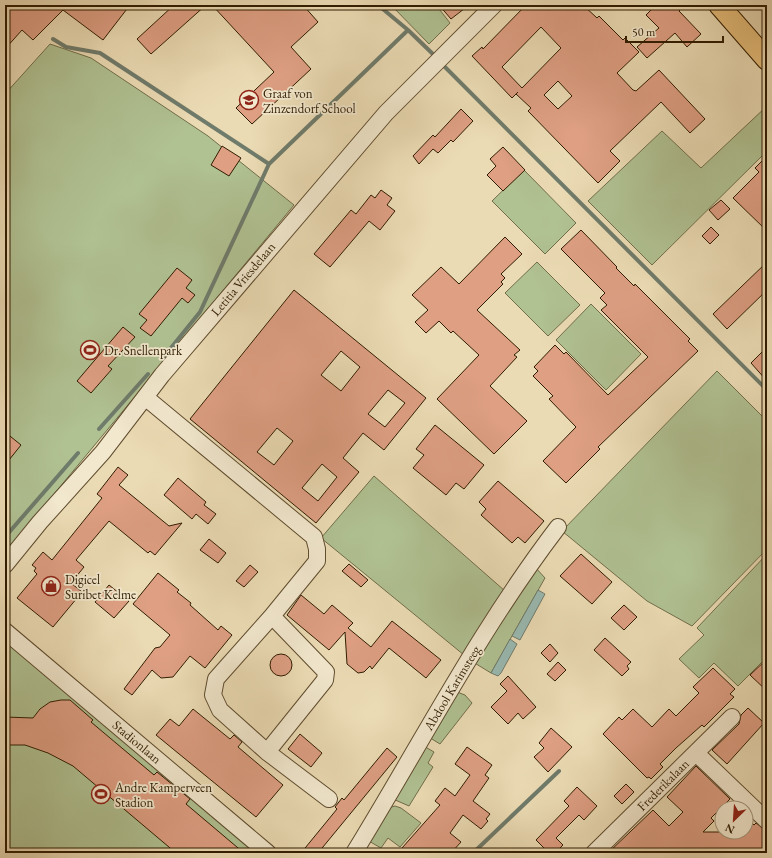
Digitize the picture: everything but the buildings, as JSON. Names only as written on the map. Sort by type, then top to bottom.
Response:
[{"type":"main road","points":[[719,5],[767,60]]},
{"type":"street","name":"Letitia Vriesdelaan","points":[[5,565],[40,522],[104,452],[145,397],[267,250],[386,113],[428,69],[494,5]]},
{"type":"street","points":[[145,397],[314,537],[317,549],[316,561],[272,616],[216,679],[213,695],[220,710],[267,752],[329,799]]},
{"type":"street","name":"Abdool Karimsteeg","points":[[354,853],[473,652],[525,570],[558,527]]},
{"type":"street","points":[[267,752],[325,680],[326,672],[272,616]]},
{"type":"street","name":"Stadionlaan","points":[[5,631],[268,853]]},
{"type":"street","name":"Frederikalaan","points":[[594,853],[732,717]]},
{"type":"street","points":[[696,753],[767,821]]},
{"type":"green space","points":[[391,5],[436,5],[450,23],[429,44]]},
{"type":"green space","name":"Dr. Snellenpark","points":[[50,44],[91,58],[208,136],[294,205],[5,553],[5,94]]},
{"type":"green space","points":[[767,106],[767,151],[652,265],[588,201],[662,131],[701,168]]},
{"type":"green space","points":[[524,170],[576,223],[545,254],[492,201]]},
{"type":"green space","points":[[537,262],[580,305],[548,336],[505,293]]},
{"type":"green space","points":[[591,304],[641,354],[606,390],[556,340]]},
{"type":"green space","points":[[717,371],[767,421],[767,549],[692,626],[647,601],[562,531]]},
{"type":"green space","points":[[374,476],[505,591],[464,655],[321,538]]},
{"type":"green space","points":[[767,554],[767,657],[738,686],[714,663],[699,678],[679,659],[704,635],[697,628]]},
{"type":"green space","points":[[535,567],[545,578],[491,673],[473,662]]},
{"type":"green space","name":"Andre Kamperveen Stadion","points":[[5,637],[264,853],[5,853]]},
{"type":"green space","points":[[457,692],[465,695],[472,703],[440,744],[427,736]]},
{"type":"green space","points":[[422,745],[434,752],[428,763],[433,767],[409,806],[393,799]]},
{"type":"green space","points":[[395,806],[401,808],[421,823],[400,847],[388,838],[381,848],[367,840],[388,808]]},
{"type":"water","points":[[538,590],[545,594],[520,640],[512,636]]},
{"type":"water","points":[[510,639],[517,644],[501,673],[498,676],[491,673]]},
{"type":"waterway","points":[[378,5],[408,30],[436,57]]},
{"type":"waterway","points":[[162,359],[200,312],[269,164],[408,30]]},
{"type":"waterway","points":[[53,39],[66,47],[100,53],[269,164]]},
{"type":"waterway","points":[[440,62],[767,390]]},
{"type":"waterway","points":[[99,429],[148,374]]},
{"type":"waterway","points":[[5,537],[78,453]]},
{"type":"waterway","points":[[473,853],[559,771]]},
{"type":"place","name":"Graaf von Zinzendorf School","points":[[249,100]]},
{"type":"place","name":"Dr. Snellenpark","points":[[90,350]]},
{"type":"place","name":"Digicel Suribet Kelme","points":[[51,586]]},
{"type":"place","name":"Andre Kamperveen Stadion","points":[[101,794]]}]
